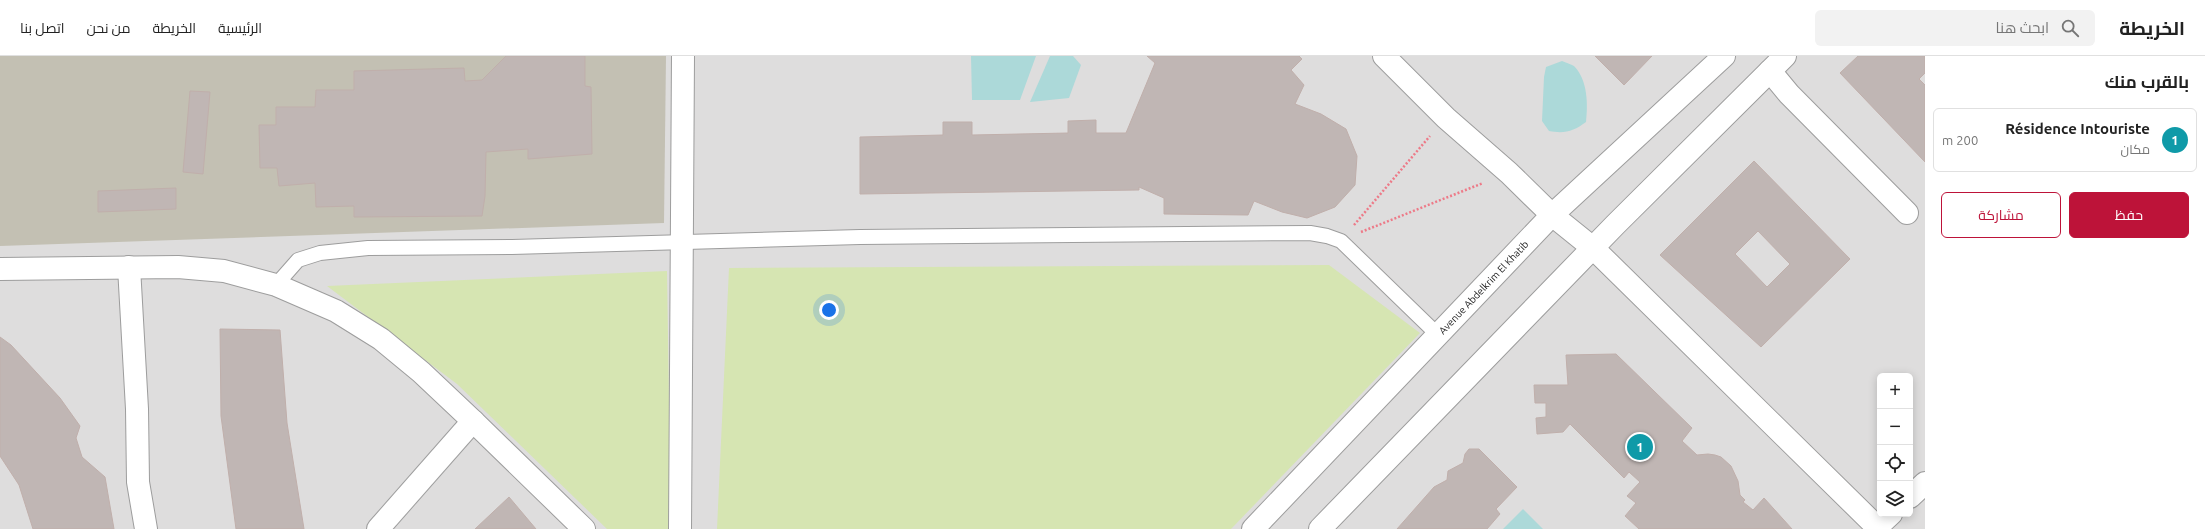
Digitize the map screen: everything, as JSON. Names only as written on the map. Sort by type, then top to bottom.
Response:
[{"type":"street","points":[[680,529],[683,56]]},
{"type":"street","points":[[1384,56],[1446,118],[1509,173],[1552,215],[1593,248],[1882,523]]},
{"type":"street","name":"Avenue Abdelkrim El Khatib","points":[[1252,529],[1552,215],[1724,56]]},
{"type":"street","points":[[1320,529],[1593,248],[1778,64],[1789,94],[1908,213]]},
{"type":"street","points":[[129,267],[137,409],[138,482],[146,529]]},
{"type":"street","points":[[0,269],[178,267],[224,271],[276,285],[336,311],[381,339],[421,372],[584,529]]},
{"type":"street","points":[[378,529],[473,421]]},
{"type":"street","points":[[1913,494],[1925,483]]},
{"type":"lane","points":[[276,285],[298,260],[333,250],[368,248],[512,247],[853,238],[1302,233],[1327,236],[1341,241],[1438,335]]},
{"type":"path","points":[[1341,241],[1446,118]]},
{"type":"path","points":[[1341,241],[1509,173]]},
{"type":"shaded area","points":[[0,56],[1925,56],[1925,529],[0,529]]},
{"type":"shaded area","points":[[0,56],[666,56],[664,223],[0,246]]},
{"type":"green space","points":[[1329,265],[1420,333],[1231,529],[717,529],[729,268]]},
{"type":"green space","points":[[667,271],[671,529],[607,529],[457,384],[327,286]]},
{"type":"water","points":[[971,56],[1036,56],[1020,100],[972,100]]},
{"type":"water","points":[[1050,56],[1073,56],[1081,65],[1069,98],[1030,102]]},
{"type":"water","points":[[1562,61],[1574,66],[1582,78],[1587,101],[1586,122],[1569,131],[1555,132],[1549,131],[1542,121],[1544,77],[1546,67]]},
{"type":"water","points":[[1523,509],[1543,529],[1503,529]]},
{"type":"building","points":[[506,56],[585,56],[585,86],[591,87],[592,154],[528,159],[528,149],[486,152],[485,196],[482,216],[354,217],[354,206],[316,207],[315,183],[279,186],[277,168],[260,168],[259,125],[276,125],[276,107],[315,107],[316,90],[354,90],[354,71],[464,68],[465,81],[482,80]]},
{"type":"building","points":[[1147,56],[1299,56],[1302,59],[1291,70],[1304,85],[1295,104],[1321,114],[1346,129],[1357,156],[1355,185],[1335,207],[1307,218],[1282,212],[1254,201],[1248,215],[1164,214],[1164,198],[1139,187],[1139,190],[860,194],[860,137],[943,135],[943,122],[972,122],[972,135],[1068,133],[1068,121],[1096,120],[1096,133],[1126,133],[1155,63]]},
{"type":"building","points":[[1595,56],[1652,56],[1624,85]]},
{"type":"building","points":[[1858,56],[1925,56],[1925,73],[1919,79],[1925,85],[1925,162],[1840,73]]},
{"type":"building","points":[[190,91],[210,92],[203,174],[183,172]]},
{"type":"building","points":[[1754,161],[1850,259],[1761,347],[1660,255]],"holes":[[[1758,231],[1790,264],[1767,287],[1735,254]]]},
{"type":"building","points":[[176,188],[176,209],[98,212],[98,191]]},
{"type":"building","points":[[220,329],[280,330],[287,423],[304,529],[236,529],[221,416]]},
{"type":"building","points":[[0,337],[11,345],[60,398],[80,426],[76,438],[82,457],[105,477],[114,529],[33,529],[19,485],[0,456]]},
{"type":"building","points":[[1616,354],[1692,428],[1682,441],[1697,455],[1715,455],[1721,457],[1731,466],[1738,481],[1740,495],[1745,500],[1743,502],[1753,510],[1764,498],[1792,529],[1639,529],[1625,516],[1636,503],[1627,496],[1640,482],[1629,472],[1624,478],[1570,424],[1563,432],[1537,434],[1536,418],[1546,417],[1546,403],[1535,403],[1534,385],[1568,385],[1566,355]]},
{"type":"building","points":[[1469,449],[1479,449],[1517,487],[1496,509],[1500,514],[1487,529],[1397,529],[1434,487],[1447,480],[1448,471],[1463,463],[1465,454]]},
{"type":"building","points":[[509,497],[536,529],[475,529]]},
{"type":"place","name":"Résidence Intouriste","points":[[1640,447]]}]
